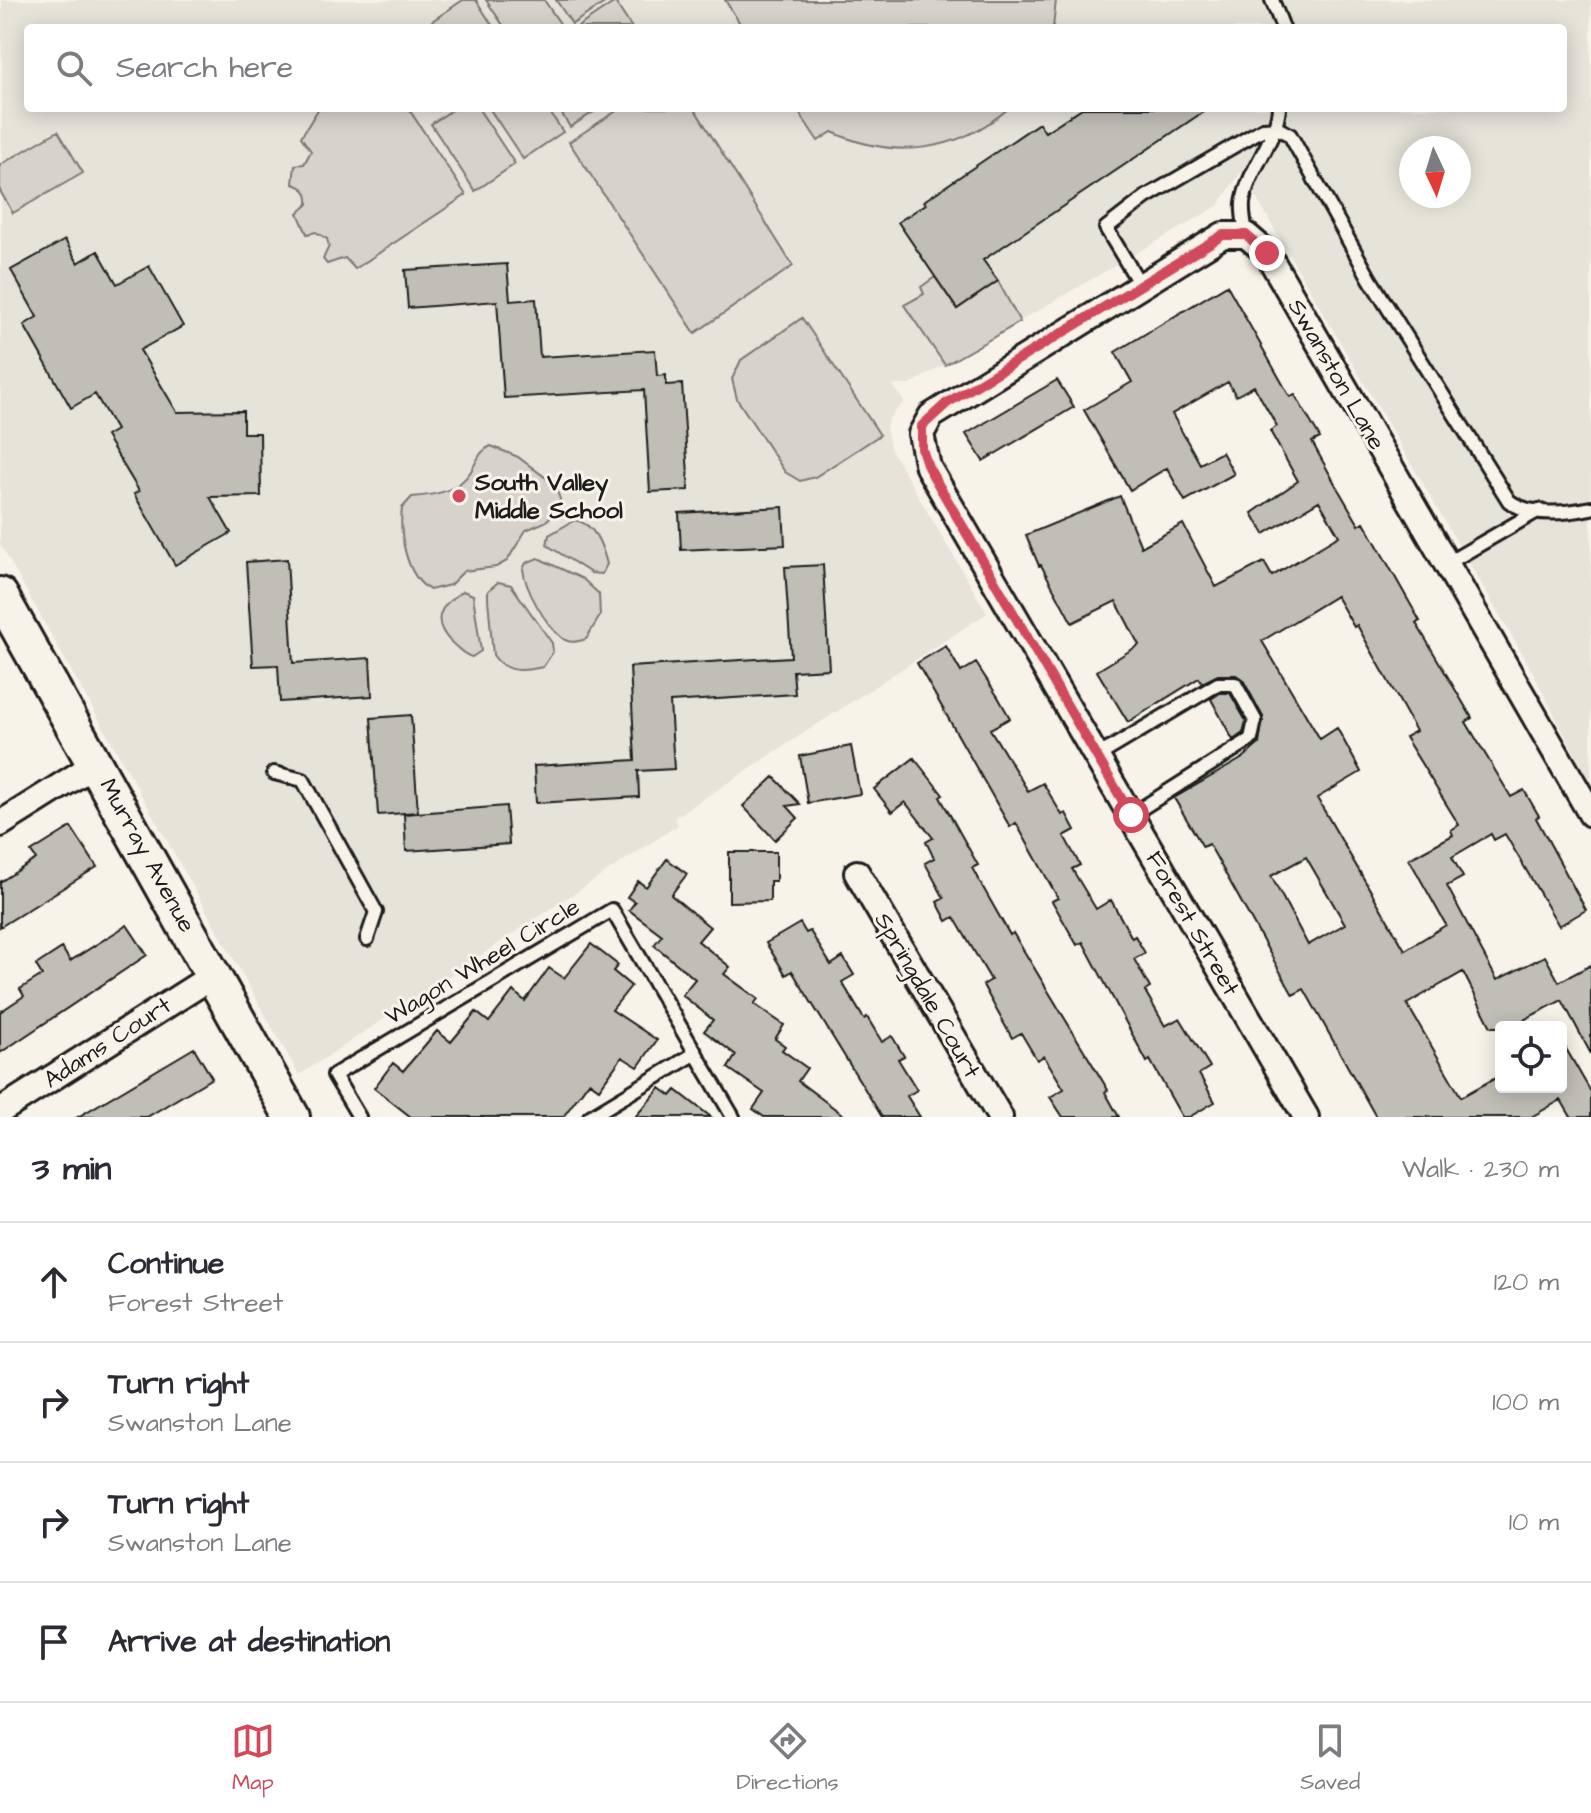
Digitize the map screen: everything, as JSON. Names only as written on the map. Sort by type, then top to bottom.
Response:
[{"type":"street","points":[[1141,286],[1223,235],[1246,235]]},
{"type":"street","name":"Swanston Lane","points":[[1246,235],[1267,253],[1591,814]]},
{"type":"street","name":"Forest Street","points":[[1141,286],[947,403],[922,426],[921,434],[928,467],[1131,815],[1297,1114]]},
{"type":"street","name":"Murray Avenue","points":[[0,595],[97,763],[292,1117]]},
{"type":"street","points":[[0,824],[97,763]]},
{"type":"street","name":"Springdale Court","points":[[857,873],[1000,1117]]},
{"type":"street","name":"Adams Court","points":[[0,1111],[214,975]]},
{"type":"lane","points":[[1272,0],[1281,24]]},
{"type":"lane","points":[[1246,235],[1243,206],[1247,187],[1277,128],[1279,112]]},
{"type":"lane","points":[[1141,286],[1106,228],[1146,197],[1263,129],[1277,128],[1290,135],[1370,279],[1509,501],[1518,507],[1539,510],[1591,508]]},
{"type":"lane","points":[[1446,564],[1539,510]]},
{"type":"lane","points":[[1096,757],[1218,684],[1235,684],[1255,720],[1251,739],[1131,815]]},
{"type":"lane","points":[[274,773],[303,780],[376,912],[367,939]]},
{"type":"lane","name":"Wagon Wheel Circle","points":[[359,1117],[334,1075],[612,910],[733,1117]]},
{"type":"lane","points":[[590,1117],[696,1053]]},
{"type":"shaded area","name":"South Valley Middle School","points":[[2,0],[1591,0],[1591,785],[1531,669],[1241,172],[1218,206],[909,385],[893,385],[904,402],[889,418],[886,427],[890,448],[987,613],[674,818],[678,825],[299,1075],[0,544]]},
{"type":"shaded area","points":[[463,0],[476,0],[491,24],[434,24],[432,21]]},
{"type":"shaded area","points":[[486,0],[544,0],[560,24],[502,24]]},
{"type":"shaded area","points":[[556,0],[609,0],[572,24]]},
{"type":"shaded area","points":[[725,0],[1056,0],[1053,24],[740,24]]},
{"type":"shaded area","points":[[615,2],[629,24],[582,24]]},
{"type":"shaded area","points":[[317,112],[411,112],[466,195],[355,269],[345,258],[327,264],[323,259],[329,246],[327,239],[316,232],[307,234],[298,213],[308,204],[308,196],[303,188],[293,184],[295,165],[304,164],[311,151],[301,137]]},
{"type":"shaded area","points":[[449,112],[481,112],[515,164],[475,191],[431,124]]},
{"type":"shaded area","points":[[492,112],[550,112],[563,132],[523,159]]},
{"type":"shaded area","points":[[561,112],[594,112],[570,127]]},
{"type":"shaded area","points":[[615,112],[697,112],[793,266],[695,333],[569,142]]},
{"type":"shaded area","points":[[799,112],[1004,112],[968,135],[925,147],[902,149],[879,146],[832,132],[818,141]]},
{"type":"shaded area","points":[[58,131],[83,173],[13,213],[0,191],[0,165]]},
{"type":"shaded area","points":[[935,277],[957,309],[998,281],[1020,322],[945,365],[904,305],[924,294],[921,287]]},
{"type":"shaded area","points":[[802,318],[880,435],[815,477],[800,481],[785,472],[737,399],[732,379],[741,360]]},
{"type":"shaded area","points":[[491,446],[518,457],[554,484],[560,499],[558,510],[545,522],[526,530],[507,561],[496,567],[464,571],[450,585],[430,590],[415,575],[406,554],[402,508],[412,497],[437,493],[460,484],[481,453]]},
{"type":"shaded area","points":[[575,520],[588,526],[600,543],[607,564],[602,574],[591,573],[547,545],[549,535]]},
{"type":"shaded area","points":[[538,558],[583,579],[599,594],[600,616],[586,639],[573,642],[564,639],[537,606],[523,569],[526,563]]},
{"type":"shaded area","points":[[498,582],[511,585],[552,643],[553,652],[543,667],[509,668],[493,655],[488,591]]},
{"type":"shaded area","points":[[463,591],[473,595],[481,651],[472,657],[451,642],[440,620],[444,607]]},
{"type":"building","points":[[1076,112],[1203,112],[983,260],[998,281],[957,309],[898,222],[1039,123],[1045,132]]},
{"type":"building","points":[[65,240],[78,263],[98,251],[117,284],[149,266],[183,326],[140,350],[177,412],[243,411],[243,433],[260,433],[261,496],[210,497],[231,533],[175,565],[134,494],[139,491],[106,436],[116,430],[95,394],[71,408],[24,325],[37,317],[11,270]]},
{"type":"building","points":[[507,264],[510,301],[536,299],[540,357],[655,350],[657,376],[666,375],[666,385],[682,384],[689,490],[650,492],[644,390],[504,398],[497,301],[408,308],[405,270]]},
{"type":"building","points":[[1227,285],[1290,397],[1295,395],[1320,438],[1312,442],[1359,525],[1364,522],[1420,621],[1416,623],[1472,718],[1466,722],[1511,797],[1524,790],[1586,910],[1559,926],[1505,834],[1494,840],[1491,834],[1452,857],[1463,877],[1447,886],[1497,980],[1545,956],[1559,982],[1591,965],[1591,1054],[1562,1000],[1522,1021],[1495,1021],[1495,1027],[1491,1027],[1463,972],[1407,1004],[1461,1097],[1495,1078],[1495,1093],[1567,1093],[1567,1050],[1591,1092],[1591,1117],[1571,1117],[1561,1100],[1531,1117],[1376,1117],[1304,989],[1293,995],[1209,844],[1203,847],[1174,798],[1243,758],[1259,744],[1263,717],[1243,680],[1236,675],[1218,675],[1202,683],[1199,678],[1128,722],[1097,671],[1139,645],[1116,601],[1072,623],[1039,566],[1026,535],[1120,496],[1141,547],[1183,524],[1216,587],[1264,562],[1272,576],[1339,536],[1319,501],[1264,534],[1252,513],[1298,481],[1270,431],[1277,426],[1254,386],[1236,396],[1228,382],[1172,414],[1200,464],[1222,452],[1234,474],[1185,501],[1167,468],[1130,490],[1084,410],[1132,382],[1115,352]],"holes":[[[1336,596],[1354,627],[1357,625],[1416,731],[1405,737],[1459,825],[1451,830],[1453,835],[1409,859],[1446,925],[1405,950],[1317,798],[1361,772],[1337,728],[1320,739],[1262,641]],[[1306,857],[1345,924],[1308,945],[1271,876]]]},
{"type":"building","points":[[1057,380],[1074,407],[983,461],[966,434]]},
{"type":"building","points":[[783,507],[785,545],[681,550],[679,513]]},
{"type":"building","points":[[287,559],[293,663],[370,658],[372,696],[280,702],[278,665],[253,666],[246,562]]},
{"type":"building","points":[[823,565],[829,669],[793,671],[795,694],[670,702],[674,769],[638,771],[639,797],[536,803],[534,766],[635,760],[630,667],[791,657],[785,567]]},
{"type":"building","points":[[946,646],[961,672],[976,663],[998,697],[1010,718],[990,729],[1028,791],[1043,783],[1062,815],[1066,813],[1075,830],[1064,836],[1080,865],[1072,869],[1096,909],[1111,900],[1132,938],[1135,936],[1145,953],[1134,959],[1150,988],[1145,991],[1165,1026],[1180,1018],[1210,1067],[1199,1074],[1215,1102],[1189,1117],[1182,1117],[1150,1060],[1147,1062],[1083,942],[1077,945],[1052,901],[1058,898],[1016,823],[1010,827],[917,663]]},
{"type":"building","points":[[1220,693],[1230,693],[1246,721],[1243,733],[1233,740],[1211,699]]},
{"type":"building","points":[[411,715],[418,812],[378,815],[371,718]]},
{"type":"building","points":[[851,746],[860,794],[808,803],[800,756]]},
{"type":"building","points":[[914,758],[943,795],[940,797],[978,865],[972,868],[1010,935],[1013,933],[1108,1090],[1105,1092],[1119,1117],[1063,1117],[1050,1097],[1064,1089],[1044,1056],[1037,1060],[1021,1033],[1012,1038],[983,985],[991,980],[954,917],[947,921],[937,902],[944,898],[925,863],[934,858],[926,842],[933,838],[905,802],[892,812],[874,789]]},
{"type":"building","points":[[774,777],[800,804],[787,806],[798,818],[775,840],[743,806]]},
{"type":"building","points":[[506,806],[509,844],[406,851],[404,814]]},
{"type":"building","points":[[71,827],[97,867],[0,927],[0,882],[36,859],[31,852]]},
{"type":"building","points":[[729,852],[776,852],[776,881],[770,881],[770,901],[729,902]]},
{"type":"building","points":[[667,859],[687,874],[671,895],[710,927],[698,941],[730,967],[724,974],[758,999],[754,1004],[784,1025],[775,1039],[785,1046],[782,1050],[807,1068],[798,1081],[846,1117],[764,1117],[753,1109],[764,1093],[728,1068],[736,1055],[704,1031],[713,1020],[682,995],[695,979],[654,945],[662,935],[629,910],[635,902],[627,897],[638,881],[646,887]]},
{"type":"building","points":[[800,923],[806,933],[810,931],[831,965],[843,957],[854,975],[842,982],[864,1019],[867,1017],[882,1042],[892,1036],[904,1056],[898,1059],[917,1090],[907,1096],[920,1117],[882,1117],[792,971],[786,975],[766,943]]},
{"type":"building","points":[[127,925],[147,955],[0,1053],[0,1012],[24,996],[20,989],[42,975],[36,965],[62,948],[70,961]]},
{"type":"building","points":[[591,944],[618,965],[613,971],[631,986],[612,1010],[657,1040],[638,1067],[622,1057],[599,1089],[589,1082],[563,1117],[411,1117],[374,1088],[393,1063],[403,1071],[437,1031],[451,1042],[476,1012],[489,1022],[513,991],[525,1001],[549,968],[564,978]]},
{"type":"building","points":[[194,1048],[212,1078],[147,1117],[78,1117]]},
{"type":"building","points":[[660,1088],[671,1096],[676,1090],[711,1117],[635,1117]]},
{"type":"place","name":"South Valley Middle School","points":[[459,496]]},
{"type":"route","points":[[1131,815],[928,467],[922,449],[922,426],[947,403],[1223,235],[1246,235],[1267,253]]}]
